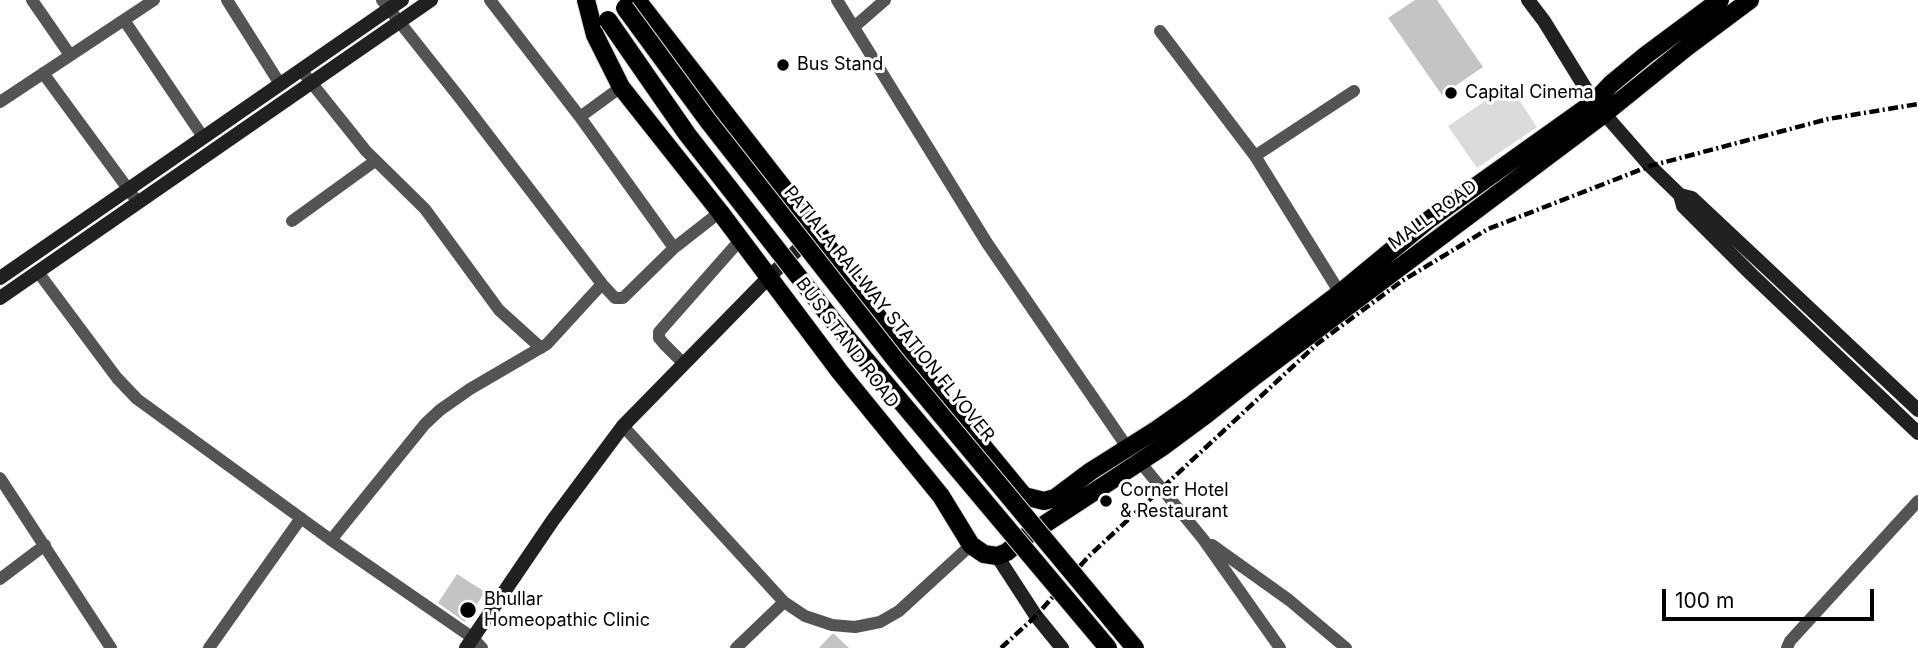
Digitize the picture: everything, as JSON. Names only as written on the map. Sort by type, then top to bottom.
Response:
[{"type":"main road","name":"BUS STAND ROAD","points":[[586,0],[595,35],[621,87],[770,276],[840,372],[941,496],[971,545]]},
{"type":"main road","points":[[593,0],[687,134],[834,322],[1108,648]]},
{"type":"main road","name":"MALL ROAD","points":[[1140,462],[1208,414],[1599,108],[1611,84],[1720,0]]},
{"type":"main road","name":"MALL ROAD","points":[[1127,447],[1156,430],[1340,293],[1427,221],[1599,108],[1750,0]]},
{"type":"main road","points":[[626,3],[817,231],[888,331],[1024,496],[1044,501],[1055,498],[1127,447]]},
{"type":"main road","name":"PATIALA RAILWAY STATION FLYOVER","points":[[626,3],[708,121],[897,362],[1135,648]]},
{"type":"main road","points":[[971,545],[984,554],[996,556],[1007,552],[1022,539],[1140,462]]},
{"type":"street","points":[[32,0],[70,55]]},
{"type":"street","points":[[0,102],[154,0]]},
{"type":"street","points":[[227,0],[280,84]]},
{"type":"street","points":[[0,278],[280,84],[385,5],[402,0]]},
{"type":"street","points":[[0,298],[431,0]]},
{"type":"street","points":[[490,0],[580,117],[674,248]]},
{"type":"street","points":[[836,0],[987,243],[1127,447]]},
{"type":"street","points":[[854,27],[885,0]]},
{"type":"street","points":[[1528,0],[1599,108],[1650,166],[1681,195],[1692,198],[1918,410]]},
{"type":"street","points":[[385,5],[615,298],[621,299],[674,248],[720,212]]},
{"type":"street","points":[[124,20],[203,137]]},
{"type":"street","points":[[1160,31],[1255,156],[1340,293]]},
{"type":"street","points":[[301,69],[375,161],[425,209],[499,310],[541,348]]},
{"type":"street","points":[[43,73],[138,203]]},
{"type":"street","points":[[580,117],[621,87]]},
{"type":"street","points":[[1255,156],[1354,91]]},
{"type":"street","points":[[292,221],[375,161]]},
{"type":"street","points":[[1681,195],[1683,206],[1918,433]]},
{"type":"street","points":[[38,272],[126,389],[474,645],[553,520],[623,426],[817,231]]},
{"type":"street","points":[[684,364],[659,338],[659,332],[741,239]]},
{"type":"street","points":[[331,540],[425,424],[470,389],[555,337],[602,284]]},
{"type":"street","points":[[623,426],[784,602],[805,616],[832,625],[855,627],[880,622],[899,611],[971,545]]},
{"type":"street","points":[[1140,462],[1203,539],[1280,648]]},
{"type":"street","points":[[0,478],[111,648]]},
{"type":"street","points":[[1787,648],[1790,641],[1918,501]]},
{"type":"street","points":[[209,648],[301,518]]},
{"type":"street","points":[[1203,539],[1289,600],[1346,648]]},
{"type":"street","points":[[0,579],[45,545]]},
{"type":"street","points":[[996,556],[1036,616],[1062,648]]},
{"type":"street","points":[[736,648],[784,602]]},
{"type":"shaded area","points":[[1509,85],[1537,127],[1477,168],[1448,126]]},
{"type":"building","points":[[1415,0],[1437,0],[1483,67],[1442,95],[1388,18]]},
{"type":"building","points":[[457,574],[485,592],[465,622],[438,603]]},
{"type":"building","points":[[834,634],[849,648],[819,648]]},
{"type":"railway","points":[[1001,648],[1036,616],[1089,556],[1317,344],[1402,281],[1488,229],[1650,166],[1828,119],[1918,104]]},
{"type":"place","name":"Bus Stand","points":[[783,65]]},
{"type":"place","name":"Capital Cinema","points":[[1451,93]]},
{"type":"place","name":"Corner Hotel & Restaurant","points":[[1106,501]]},
{"type":"place","name":"Bhullar Homeopathic Clinic","points":[[468,610]]}]
